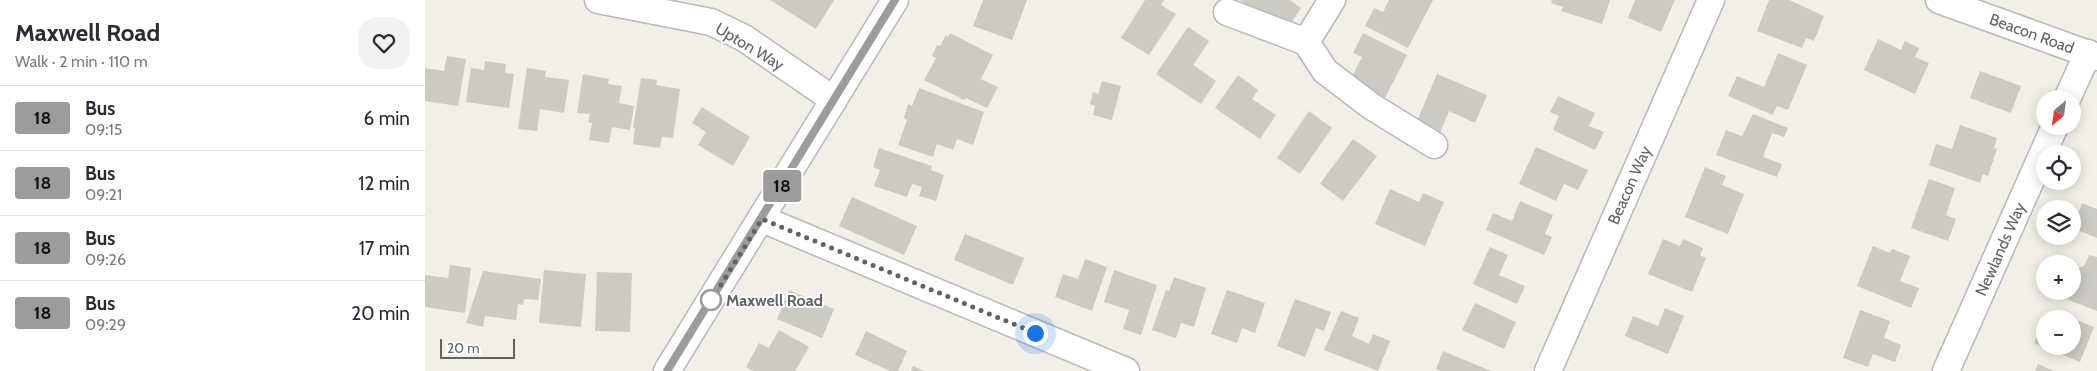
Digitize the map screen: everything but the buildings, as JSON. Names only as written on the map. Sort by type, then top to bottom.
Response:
[{"type":"street","name":"Upton Way","points":[[598,0],[711,22],[744,38],[834,100]]},
{"type":"street","points":[[667,371],[895,0]]},
{"type":"street","points":[[1306,42],[1332,0]]},
{"type":"street","name":"Beacon Way","points":[[1548,371],[1711,0]]},
{"type":"street","name":"Beacon Road","points":[[1939,0],[2092,55]]},
{"type":"street","points":[[1227,12],[1306,42],[1325,71],[1371,106],[1434,145]]},
{"type":"street","points":[[2072,90],[2092,55]]},
{"type":"street","name":"Newlands Way","points":[[1946,371],[2051,135]]},
{"type":"street","points":[[762,219],[1126,371]]},
{"type":"bus line","name":"18","points":[[667,371],[895,0]]},
{"type":"place","name":"Maxwell Road","points":[[711,300]]},
{"type":"route","points":[[711,300],[709,304],[762,219],[1035,333]]}]
